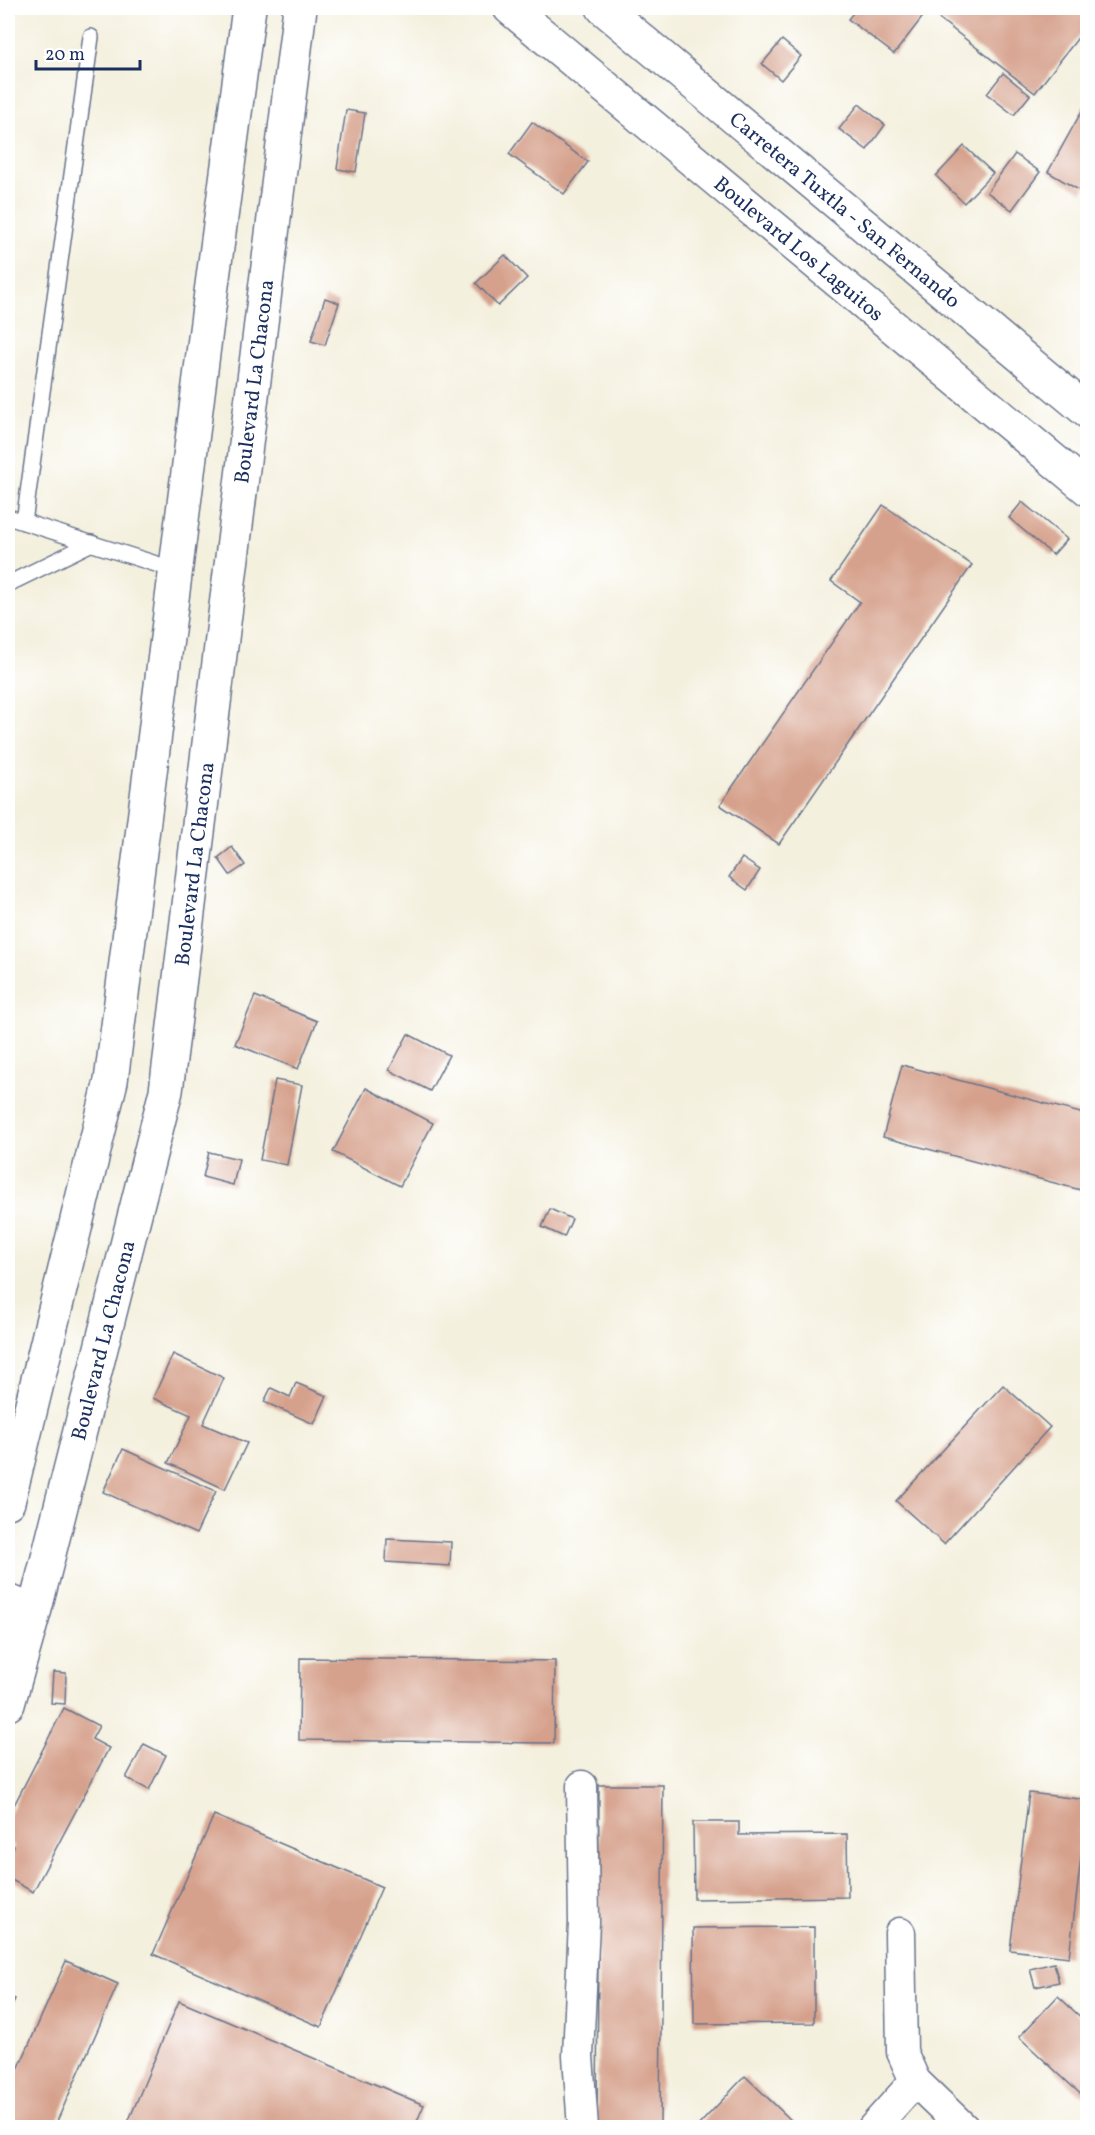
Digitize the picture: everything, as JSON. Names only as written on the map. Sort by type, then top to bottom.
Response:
[{"type":"main road","points":[[8,1502],[111,1081],[249,8]]},
{"type":"main road","name":"Boulevard La Chacona","points":[[8,1704],[21,1605],[166,1091],[300,8]]},
{"type":"main road","points":[[293,66],[322,8]]},
{"type":"main road","name":"Boulevard Los Laguitos","points":[[511,8],[1088,489]]},
{"type":"main road","name":"Carretera Tuxtla - San Fernando","points":[[603,8],[1088,411]]},
{"type":"street","points":[[582,1786],[584,1922],[578,2056],[583,2127]]},
{"type":"street","points":[[900,1933],[902,2052],[915,2081],[964,2127]]},
{"type":"street","points":[[873,2127],[915,2081]]},
{"type":"lane","points":[[24,522],[91,37]]},
{"type":"lane","points":[[8,517],[176,570]]},
{"type":"lane","points":[[8,584],[92,543]]},
{"type":"building","points":[[857,8],[1088,8],[1088,25],[1035,93],[928,10],[894,54],[848,19]]},
{"type":"building","points":[[782,40],[801,56],[781,80],[762,64]]},
{"type":"building","points":[[1003,73],[1030,95],[1014,115],[987,94]]},
{"type":"building","points":[[1088,100],[1088,182],[1082,192],[1048,172]]},
{"type":"building","points":[[859,104],[885,125],[867,150],[839,129]]},
{"type":"building","points":[[346,110],[365,113],[356,172],[337,169]]},
{"type":"building","points":[[532,122],[588,162],[564,194],[509,154]]},
{"type":"building","points":[[964,146],[993,173],[964,203],[936,176]]},
{"type":"building","points":[[1015,154],[1040,172],[1012,210],[987,192]]},
{"type":"building","points":[[505,255],[527,278],[498,306],[476,283]]},
{"type":"building","points":[[325,298],[339,303],[325,345],[311,341]]},
{"type":"building","points":[[1022,502],[1067,539],[1053,555],[1009,518]]},
{"type":"building","points":[[883,505],[972,565],[779,844],[720,805],[860,602],[831,581]]},
{"type":"building","points":[[232,847],[245,865],[230,875],[218,858]]},
{"type":"building","points":[[742,858],[760,870],[747,890],[729,877]]},
{"type":"building","points":[[255,996],[317,1021],[298,1069],[235,1044]]},
{"type":"building","points":[[408,1034],[449,1055],[430,1091],[389,1070]]},
{"type":"building","points":[[902,1065],[1088,1115],[1088,1192],[883,1137]]},
{"type":"building","points":[[275,1080],[302,1085],[287,1165],[260,1160]]},
{"type":"building","points":[[366,1088],[433,1123],[400,1186],[333,1152]]},
{"type":"building","points":[[209,1152],[239,1159],[233,1185],[203,1177]]},
{"type":"building","points":[[550,1209],[572,1219],[564,1237],[542,1227]]},
{"type":"building","points":[[173,1354],[224,1378],[203,1424],[247,1443],[225,1489],[168,1463],[191,1415],[153,1398]]},
{"type":"building","points":[[296,1383],[327,1396],[314,1424],[264,1402],[271,1388],[290,1397]]},
{"type":"building","points":[[1003,1385],[1050,1427],[944,1544],[896,1501]]},
{"type":"building","points":[[123,1449],[216,1491],[196,1534],[103,1492]]},
{"type":"building","points":[[387,1539],[451,1542],[450,1566],[386,1562]]},
{"type":"building","points":[[300,1658],[555,1661],[554,1743],[299,1740]]},
{"type":"building","points":[[53,1672],[66,1673],[65,1704],[51,1703]]},
{"type":"building","points":[[64,1708],[99,1726],[92,1739],[109,1748],[33,1892],[8,1878],[8,1858],[14,1846],[8,1842],[8,1817]]},
{"type":"building","points":[[144,1744],[166,1755],[149,1790],[126,1778]]},
{"type":"building","points":[[599,1785],[663,1785],[660,2127],[597,2127]]},
{"type":"building","points":[[1029,1793],[1088,1800],[1069,1957],[1010,1950]]},
{"type":"building","points":[[214,1815],[382,1887],[321,2027],[153,1954]]},
{"type":"building","points":[[693,1822],[739,1822],[739,1835],[847,1834],[848,1897],[694,1899]]},
{"type":"building","points":[[814,1927],[814,2023],[694,2024],[693,1928]]},
{"type":"building","points":[[66,1961],[118,1984],[54,2128],[22,2128],[8,2121],[8,2092]]},
{"type":"building","points":[[1054,1963],[1059,1982],[1035,1987],[1030,1969]]},
{"type":"building","points":[[8,1996],[15,1999],[8,2016]]},
{"type":"building","points":[[1058,1996],[1088,2024],[1088,2101],[1019,2037]]},
{"type":"building","points":[[179,2001],[424,2105],[414,2128],[126,2127]]},
{"type":"building","points":[[745,2076],[794,2123],[790,2128],[696,2128]]}]
